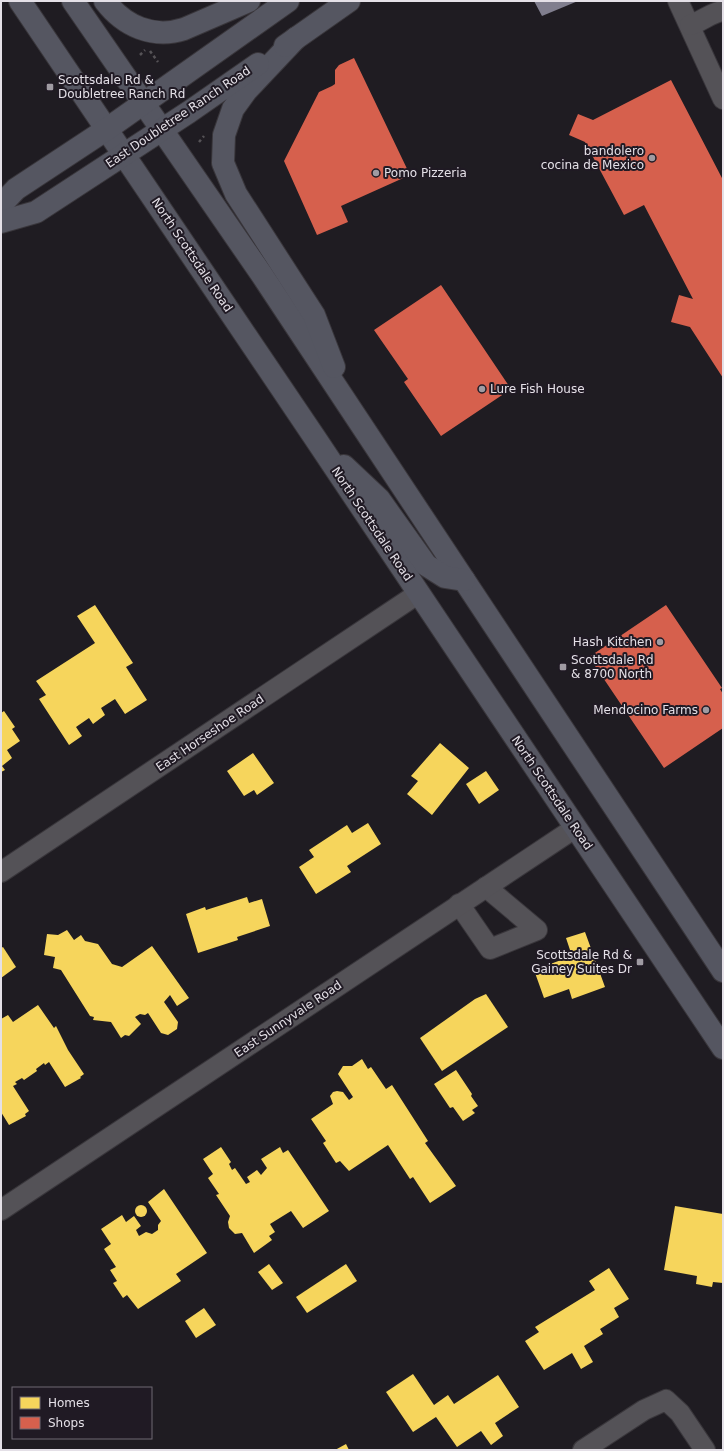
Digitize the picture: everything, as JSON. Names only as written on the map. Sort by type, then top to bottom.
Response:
[{"type":"main road","name":"North Scottsdale Road","points":[[20,1],[316,438],[575,828],[719,1035]]},
{"type":"main road","points":[[73,1],[352,411],[723,971]]},
{"type":"main road","points":[[105,1],[121,19],[133,26],[143,30],[175,32],[249,1]]},
{"type":"main road","points":[[1,205],[16,188],[106,129],[288,1]]},
{"type":"main road","name":"East Doubletree Ranch Road","points":[[1,222],[36,212],[162,130],[349,1]]},
{"type":"main road","points":[[296,38],[246,90],[233,109],[224,135],[223,163],[236,194],[314,314],[352,411]]},
{"type":"main road","points":[[316,438],[379,499],[426,565],[444,577],[464,580]]},
{"type":"street","points":[[678,1],[695,24],[723,99]]},
{"type":"street","points":[[695,24],[718,11],[723,11]]},
{"type":"street","points":[[695,24],[723,25]]},
{"type":"street","name":"East Horseshoe Road","points":[[1,872],[418,593]]},
{"type":"street","name":"East Sunnyvale Road","points":[[1,1210],[575,828]]},
{"type":"street","points":[[459,904],[490,949],[537,930],[486,887]]},
{"type":"street","points":[[582,1450],[644,1410],[666,1400],[680,1413],[705,1450]]},
{"type":"path","points":[[148,47],[158,62]]},
{"type":"path","points":[[199,142],[204,136],[201,131]]},
{"type":"building: Homes","points":[[95,605],[133,663],[126,667],[147,700],[125,714],[115,699],[101,708],[105,715],[93,724],[89,718],[76,727],[82,736],[69,745],[39,699],[46,695],[36,681],[95,643],[77,616]]},
{"type":"building: Homes","points":[[4,711],[15,727],[12,729],[20,741],[7,750],[12,758],[2,766],[5,770],[1,772],[1,713]]},
{"type":"building: Homes","points":[[440,743],[469,768],[432,815],[407,794],[418,781],[411,776]]},
{"type":"building: Homes","points":[[253,753],[274,783],[257,795],[254,790],[244,796],[227,771]]},
{"type":"building: Homes","points":[[486,771],[499,790],[479,804],[466,784]]},
{"type":"building: Homes","points":[[368,823],[381,844],[347,866],[351,872],[316,894],[299,867],[314,857],[309,850],[347,825],[352,833]]},
{"type":"building: Homes","points":[[247,897],[249,903],[262,899],[270,926],[237,937],[238,940],[198,953],[186,914],[205,907],[206,910]]},
{"type":"building: Homes","points":[[67,930],[74,940],[81,935],[85,941],[98,944],[112,964],[122,967],[152,946],[189,998],[177,1006],[170,995],[164,1002],[178,1022],[177,1029],[168,1035],[161,1033],[148,1013],[145,1015],[140,1014],[135,1017],[141,1024],[129,1036],[125,1035],[121,1038],[111,1022],[93,1020],[94,1017],[90,1016],[61,970],[53,968],[55,957],[44,955],[47,934],[58,935]]},
{"type":"building: Homes","points":[[585,932],[605,987],[572,999],[569,989],[544,998],[534,970],[572,956],[566,938]]},
{"type":"building: Homes","points":[[3,947],[16,967],[1,978],[1,948]]},
{"type":"building: Homes","points":[[486,994],[508,1027],[442,1071],[420,1038],[475,999]]},
{"type":"building: Homes","points":[[38,1005],[54,1028],[56,1026],[68,1050],[84,1074],[80,1077],[81,1078],[65,1087],[49,1062],[45,1065],[44,1063],[36,1069],[37,1071],[24,1080],[22,1078],[15,1082],[17,1084],[13,1086],[29,1111],[25,1114],[26,1116],[9,1125],[1,1112],[1,1019],[8,1015],[13,1022]]},
{"type":"building: Homes","points":[[362,1059],[368,1069],[371,1067],[386,1089],[392,1085],[428,1141],[425,1143],[456,1186],[430,1203],[413,1177],[410,1179],[388,1145],[349,1171],[340,1161],[336,1163],[323,1143],[326,1141],[311,1119],[333,1104],[330,1096],[333,1092],[343,1092],[349,1100],[353,1097],[338,1074],[343,1066],[352,1066]]},
{"type":"building: Homes","points":[[456,1070],[478,1106],[472,1110],[475,1113],[463,1121],[453,1107],[450,1108],[434,1084]]},
{"type":"building: Homes","points":[[221,1147],[231,1162],[229,1164],[232,1170],[235,1168],[246,1184],[250,1182],[247,1177],[257,1170],[261,1175],[267,1168],[261,1159],[280,1147],[283,1153],[288,1150],[329,1211],[303,1228],[291,1211],[270,1224],[275,1232],[269,1236],[272,1240],[254,1253],[242,1233],[235,1234],[229,1228],[228,1222],[230,1216],[216,1195],[219,1194],[208,1178],[213,1174],[203,1159]]},
{"type":"building: Homes","points":[[164,1189],[207,1253],[176,1274],[181,1281],[138,1309],[127,1295],[123,1298],[113,1283],[117,1281],[110,1270],[116,1267],[104,1249],[111,1244],[101,1229],[122,1215],[126,1222],[134,1216],[141,1226],[136,1230],[139,1236],[146,1232],[152,1234],[158,1230],[158,1225],[161,1221],[148,1202]]},
{"type":"building: Homes","points":[[141,1205],[145,1207],[147,1211],[145,1215],[141,1217],[137,1215],[135,1211],[137,1207]]},
{"type":"building: Homes","points":[[675,1206],[723,1214],[723,1283],[713,1282],[712,1287],[696,1284],[697,1276],[664,1270]]},
{"type":"building: Homes","points":[[269,1264],[283,1283],[272,1290],[258,1272]]},
{"type":"building: Homes","points":[[346,1264],[357,1281],[307,1313],[296,1297]]},
{"type":"building: Homes","points":[[609,1268],[629,1299],[614,1308],[619,1317],[600,1329],[603,1334],[584,1346],[593,1362],[581,1369],[572,1353],[544,1370],[525,1341],[539,1332],[535,1327],[595,1290],[589,1281]]},
{"type":"building: Homes","points":[[204,1308],[216,1325],[196,1338],[185,1321]]},
{"type":"building: Homes","points":[[413,1374],[434,1405],[448,1395],[454,1404],[498,1375],[519,1407],[495,1423],[503,1436],[491,1445],[481,1431],[457,1447],[436,1417],[413,1432],[386,1392]]},
{"type":"building: Homes","points":[[346,1444],[349,1450],[335,1450]]},
{"type":"building: Shops","points":[[354,58],[410,175],[341,206],[348,222],[317,235],[284,161],[319,92],[335,84],[335,70],[339,65]]},
{"type":"building: Shops","points":[[671,80],[723,180],[723,378],[690,327],[671,322],[679,295],[693,299],[644,205],[624,215],[585,142],[569,135],[578,114],[593,120]]},
{"type":"building: Shops","points":[[441,285],[511,389],[441,436],[404,382],[408,379],[374,330]]},
{"type":"building: Shops","points":[[666,605],[722,688],[720,689],[723,694],[723,728],[664,768],[589,657]]},
{"type":"building: Other","points":[[534,1],[578,1],[542,16]]},
{"type":"place","name":"Scottsdale Rd & Doubletree Ranch Rd","points":[[50,87]]},
{"type":"place","name":"bandolero cocina de Mexico","points":[[652,158]]},
{"type":"place","name":"Pomo Pizzeria","points":[[376,173]]},
{"type":"place","name":"Lure Fish House","points":[[482,389]]},
{"type":"place","name":"Hash Kitchen","points":[[660,642]]},
{"type":"place","name":"Scottsdale Rd & 8700 North","points":[[563,667]]},
{"type":"place","name":"Mendocino Farms","points":[[706,710]]},
{"type":"place","name":"Scottsdale Rd & Gainey Suites Dr","points":[[640,962]]}]
